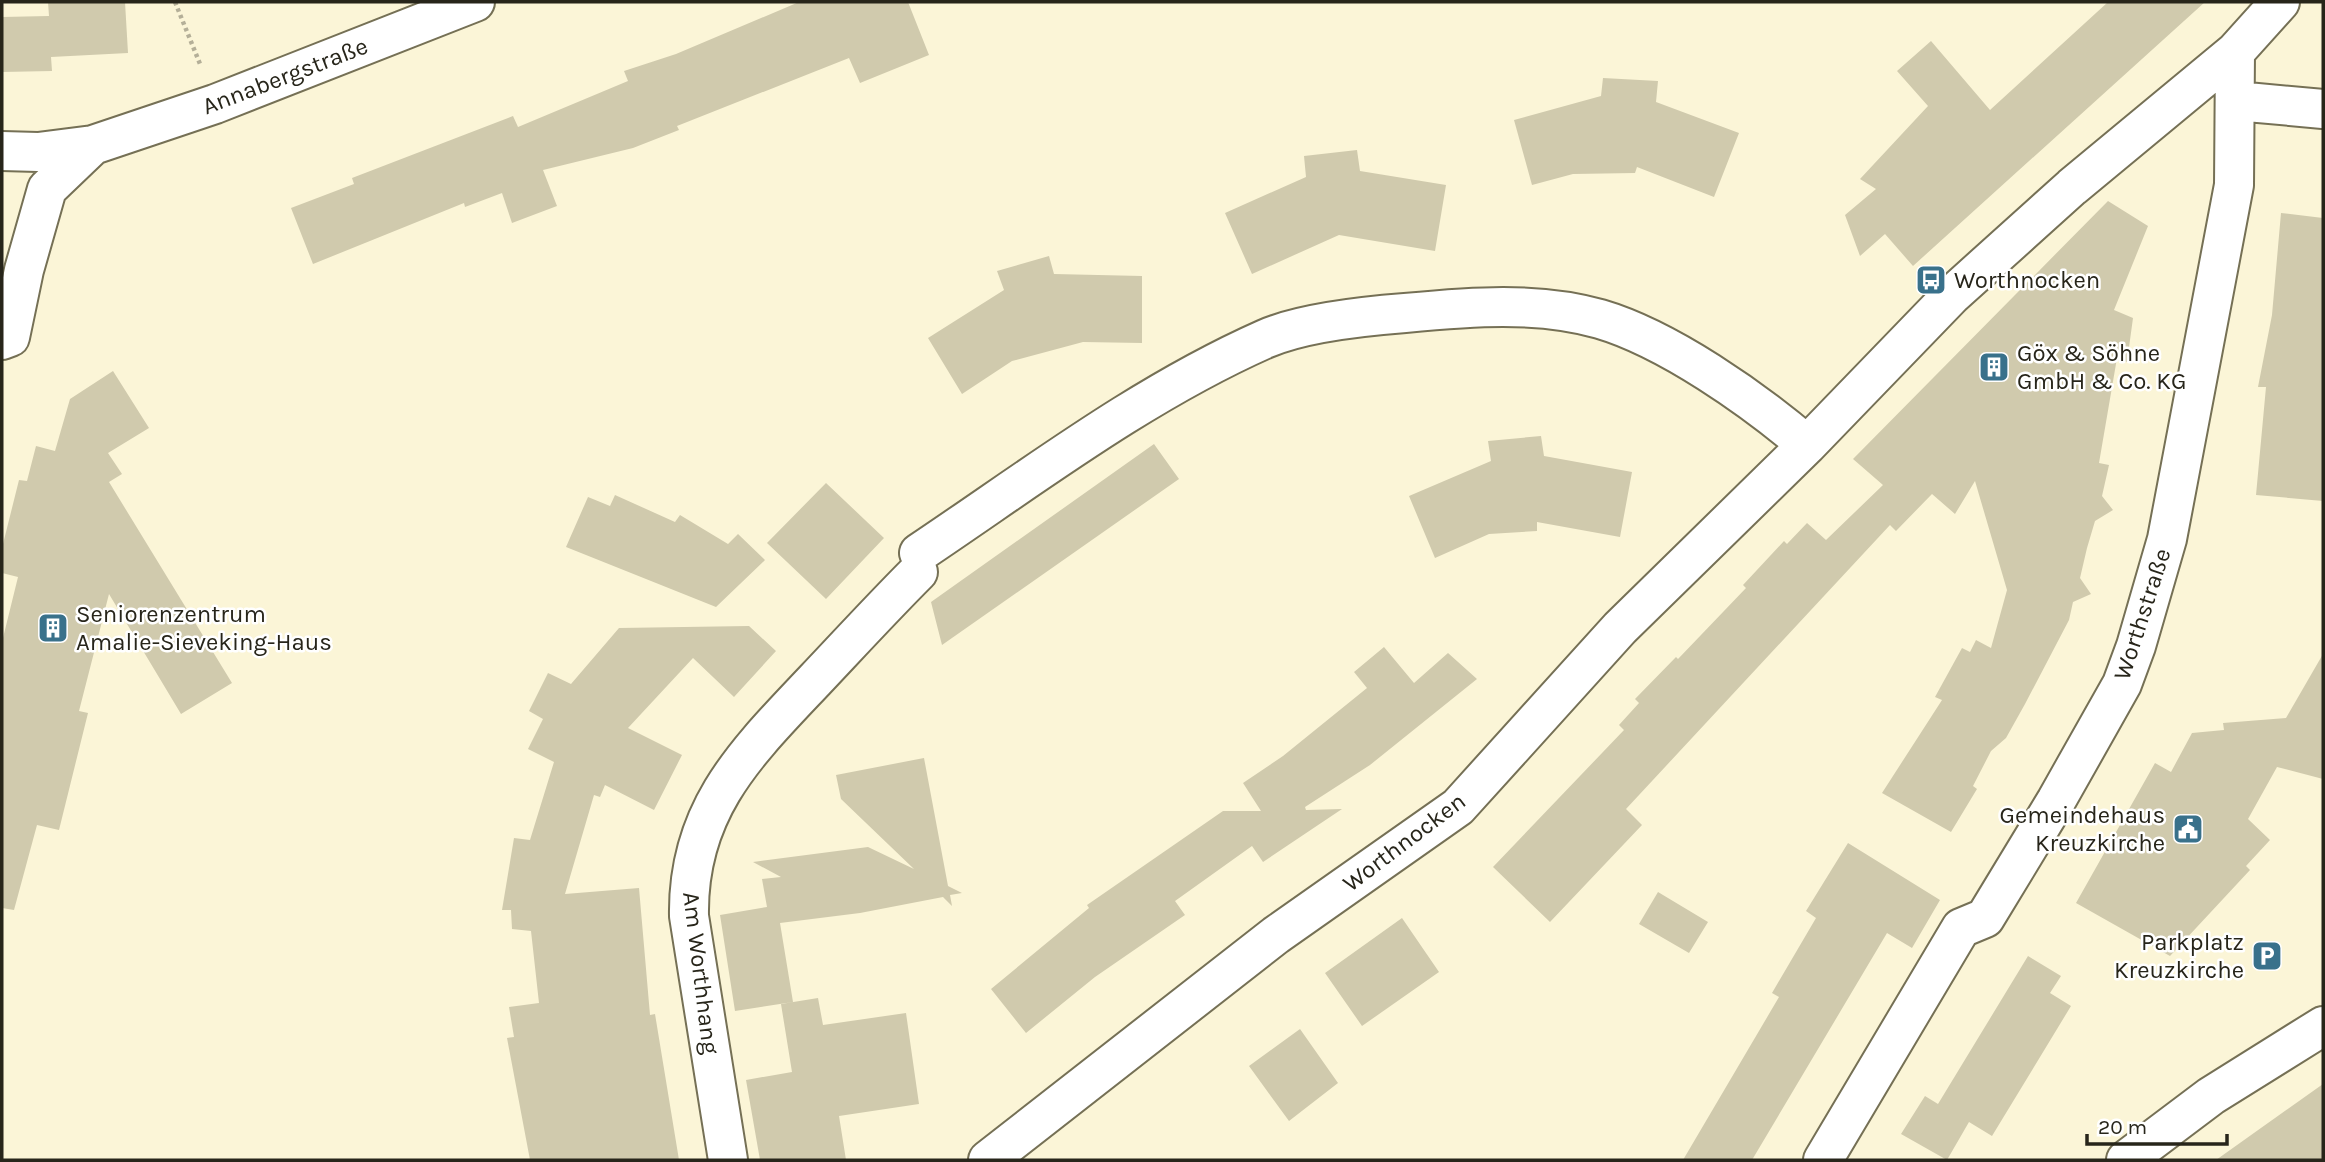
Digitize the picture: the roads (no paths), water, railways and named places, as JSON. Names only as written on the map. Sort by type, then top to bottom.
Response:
[{"type":"street","name":"Annabergstraße","points":[[2,151],[38,152],[93,145],[215,104],[475,2]]},
{"type":"street","points":[[2235,52],[2280,2]]},
{"type":"street","name":"Worthstraße","points":[[1823,1160],[1961,928],[1985,918],[2063,789],[2122,684],[2132,659],[2167,539],[2234,185],[2235,52]]},
{"type":"street","name":"Worthnocken","points":[[988,1160],[1276,935],[1458,807],[1620,628],[1807,445],[1951,296],[2072,187],[2235,52]]},
{"type":"street","points":[[2236,101],[2323,109]]},
{"type":"street","name":"Annabergstraße","points":[[2,340],[10,338],[24,270],[47,189],[93,145]]},
{"type":"street","name":"Am Worthhang","points":[[728,1160],[689,916],[688,885],[694,859],[715,801],[743,756],[918,562],[1177,383],[1268,337],[1354,317],[1481,306],[1541,310],[1599,319],[1644,337],[1711,375],[1778,420],[1807,445]]},
{"type":"street","points":[[2126,1160],[2211,1096],[2323,1026]]},
{"type":"place","name":"Worthnocken","points":[[1931,280]]},
{"type":"place","name":"Göx & Söhne GmbH & Co. KG","points":[[1994,367]]},
{"type":"place","name":"Seniorenzentrum Amalie-Sieveking-Haus","points":[[53,628]]},
{"type":"place","name":"Gemeindehaus Kreuzkirche","points":[[2188,829]]},
{"type":"place","name":"Parkplatz Kreuzkirche","points":[[2267,956]]}]
